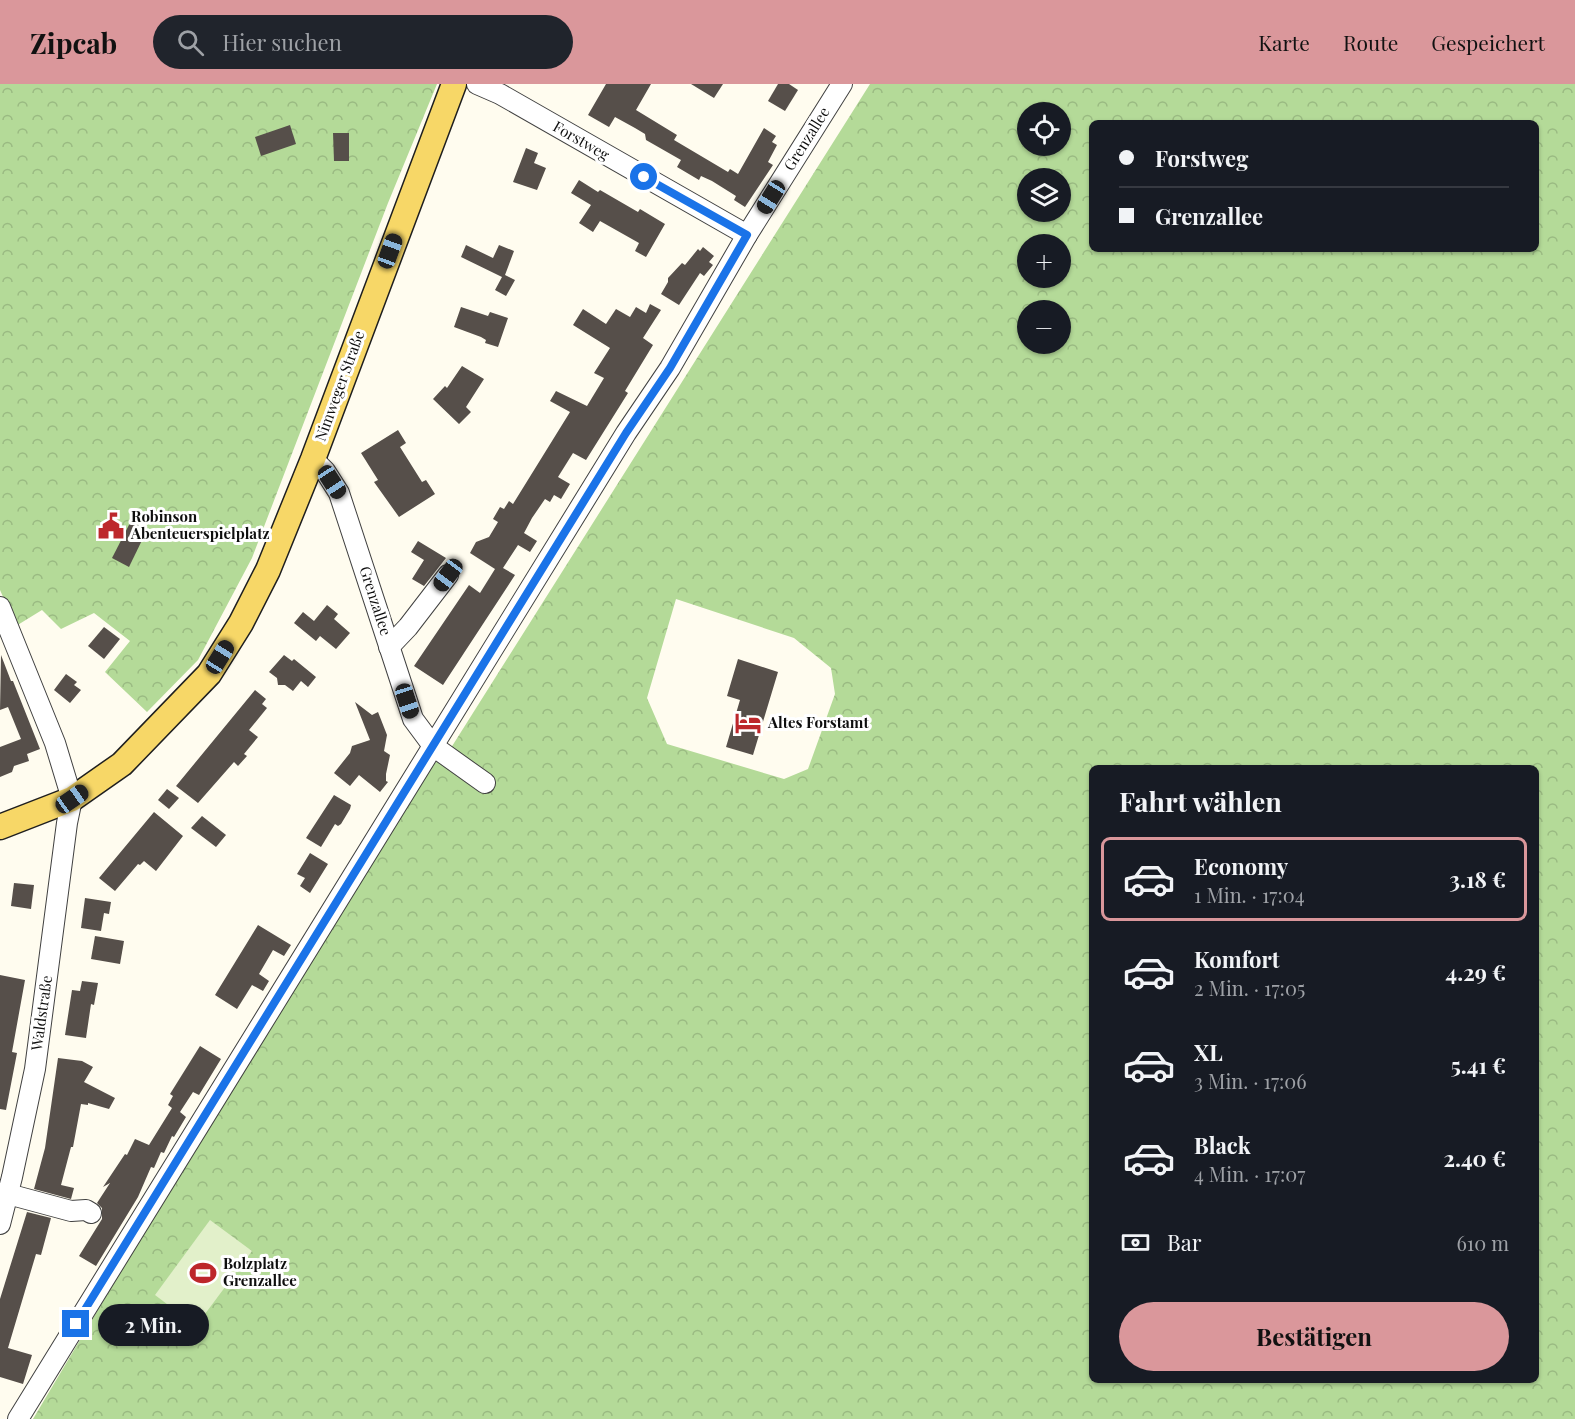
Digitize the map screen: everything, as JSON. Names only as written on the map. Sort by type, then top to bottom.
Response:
[{"type":"main road","name":"Nimweger Straße","points":[[0,827],[72,799],[122,764],[209,674],[241,623],[268,570],[313,459],[454,84]]},
{"type":"street","name":"Forstweg","points":[[477,84],[500,94],[747,235]]},
{"type":"street","name":"Grenzallee","points":[[18,1419],[626,433],[670,368],[747,235],[842,84]]},
{"type":"street","name":"Grenzallee","points":[[313,459],[325,471],[339,493],[413,719],[433,746]]},
{"type":"street","points":[[390,647],[448,575]]},
{"type":"street","points":[[0,607],[55,743],[72,799]]},
{"type":"street","points":[[433,746],[485,783]]},
{"type":"street","name":"Waldstraße","points":[[0,1224],[35,1069],[72,799]]},
{"type":"street","points":[[8,1194],[71,1211],[86,1210],[91,1213]]},
{"type":"green space","points":[[0,84],[437,84],[388,203],[252,558],[198,660],[147,712],[105,672],[130,641],[94,613],[61,629],[42,610],[16,626],[0,590]]},
{"type":"green space","points":[[870,84],[1575,84],[1575,1419],[33,1419],[410,785],[449,751]],"holes":[[[676,599],[794,638],[831,668],[835,694],[808,769],[784,779],[667,744],[647,698]]]},
{"type":"green space","name":"Bolzplatz Grenzallee","points":[[210,1220],[252,1251],[196,1326],[155,1295]]},
{"type":"building","points":[[606,84],[651,84],[636,110],[677,135],[674,140],[728,172],[730,169],[738,174],[764,128],[776,136],[772,142],[777,145],[768,162],[773,165],[745,207],[734,200],[736,196],[712,181],[701,176],[699,180],[677,167],[681,160],[646,140],[645,134],[635,128],[615,117],[609,127],[588,115]]},
{"type":"building","points":[[691,84],[723,84],[714,98]]},
{"type":"building","points":[[778,84],[789,84],[798,90],[785,111],[768,101]]},
{"type":"building","points":[[290,125],[296,144],[261,156],[255,137]]},
{"type":"building","points":[[333,133],[349,133],[349,161],[334,161]]},
{"type":"building","points":[[526,148],[538,153],[534,163],[546,168],[537,190],[513,182]]},
{"type":"building","points":[[579,180],[598,192],[600,190],[638,212],[640,209],[665,224],[646,257],[635,251],[639,243],[600,221],[593,232],[579,223],[591,205],[571,193]]},
{"type":"building","points":[[466,245],[493,258],[499,245],[514,251],[505,275],[515,280],[506,296],[495,290],[502,277],[461,257]]},
{"type":"building","points":[[703,247],[714,256],[709,262],[713,265],[704,276],[700,273],[679,305],[661,294],[668,278],[682,263],[685,265],[698,249],[700,251]]},
{"type":"building","points":[[650,304],[661,310],[643,338],[653,345],[625,391],[628,393],[586,460],[573,453],[558,477],[570,484],[561,499],[554,495],[550,502],[545,499],[532,518],[524,533],[537,541],[530,552],[518,545],[503,568],[515,575],[443,685],[414,666],[469,585],[480,593],[495,569],[470,553],[476,542],[489,537],[498,522],[493,519],[500,507],[504,509],[509,501],[513,504],[570,412],[550,401],[556,391],[587,406],[604,378],[594,373],[610,348],[573,325],[583,309],[606,324],[616,309],[630,317],[636,307],[646,313]]},
{"type":"building","points":[[461,307],[488,316],[490,312],[508,318],[498,347],[485,343],[486,340],[481,337],[454,327]]},
{"type":"building","points":[[462,366],[484,379],[466,407],[471,412],[459,424],[433,399],[445,386],[447,388]]},
{"type":"building","points":[[398,430],[406,443],[400,447],[422,482],[426,480],[435,494],[399,517],[374,482],[378,480],[361,453]]},
{"type":"building","points":[[131,521],[147,530],[129,567],[112,558]]},
{"type":"building","points":[[418,541],[446,558],[424,586],[412,579],[424,560],[411,552]]},
{"type":"building","points":[[327,605],[338,614],[334,619],[350,633],[336,649],[320,636],[316,641],[294,623],[303,612],[314,621]]},
{"type":"building","points":[[104,627],[120,639],[104,659],[88,646]]},
{"type":"building","points":[[1,655],[40,749],[27,754],[29,761],[14,766],[12,772],[0,777],[0,747],[21,739],[8,707],[0,710]]},
{"type":"building","points":[[284,655],[292,661],[294,659],[316,677],[308,687],[301,681],[293,691],[285,685],[278,685],[277,678],[269,672]]},
{"type":"building","name":"Altes Forstamt","points":[[738,659],[778,672],[753,755],[726,747],[740,700],[727,696]]},
{"type":"building","points":[[66,674],[77,682],[74,685],[81,690],[70,703],[54,690]]},
{"type":"building","points":[[255,690],[266,699],[262,704],[267,708],[249,730],[258,737],[244,754],[247,756],[238,766],[234,762],[198,803],[176,786]]},
{"type":"building","points":[[355,702],[372,715],[378,712],[387,735],[384,751],[390,755],[386,774],[388,782],[380,792],[359,775],[350,786],[334,773],[350,753],[352,746],[370,740]]},
{"type":"building","points":[[167,789],[179,798],[169,809],[158,800]]},
{"type":"building","points":[[334,795],[351,805],[350,809],[341,824],[338,826],[335,824],[321,847],[306,838]]},
{"type":"building","points":[[154,812],[183,836],[156,871],[144,861],[138,864],[115,891],[99,878]]},
{"type":"building","points":[[202,816],[226,835],[216,847],[191,828]]},
{"type":"building","points":[[310,853],[328,864],[310,893],[300,886],[305,878],[297,874]]},
{"type":"building","points":[[14,883],[34,885],[31,909],[11,906]]},
{"type":"building","points":[[85,898],[111,902],[109,914],[104,913],[101,931],[81,928]]},
{"type":"building","points":[[258,925],[291,945],[284,956],[273,950],[259,974],[269,981],[263,991],[252,985],[237,1009],[215,995]]},
{"type":"building","points":[[95,936],[124,941],[120,964],[91,959]]},
{"type":"building","points":[[0,975],[25,980],[12,1052],[17,1053],[6,1110],[0,1109]]},
{"type":"building","points":[[82,981],[98,983],[94,1005],[91,1004],[86,1038],[65,1035],[72,990],[80,991]]},
{"type":"building","points":[[200,1046],[221,1059],[199,1095],[193,1092],[180,1112],[186,1117],[174,1137],[172,1136],[164,1153],[161,1152],[154,1168],[151,1167],[138,1197],[96,1266],[79,1256],[102,1219],[102,1208],[97,1203],[110,1183],[103,1187],[125,1154],[127,1155],[135,1139],[149,1145],[172,1108],[168,1105],[173,1096],[170,1094]]},
{"type":"building","points":[[58,1058],[82,1061],[93,1067],[84,1082],[115,1098],[109,1109],[88,1103],[88,1105],[81,1104],[73,1147],[71,1147],[61,1185],[74,1188],[71,1199],[34,1189],[45,1148]]},
{"type":"building","points":[[27,1212],[51,1218],[41,1255],[36,1254],[8,1348],[32,1355],[23,1384],[0,1377],[0,1299]]},
{"type":"place","name":"Robinson Abenteuerspielplatz","points":[[111,526]]},
{"type":"place","name":"Altes Forstamt","points":[[748,723]]},
{"type":"place","name":"Bolzplatz Grenzallee","points":[[203,1273]]},
{"type":"route","points":[[76,1324],[626,433],[670,368],[747,235],[644,177]]}]
